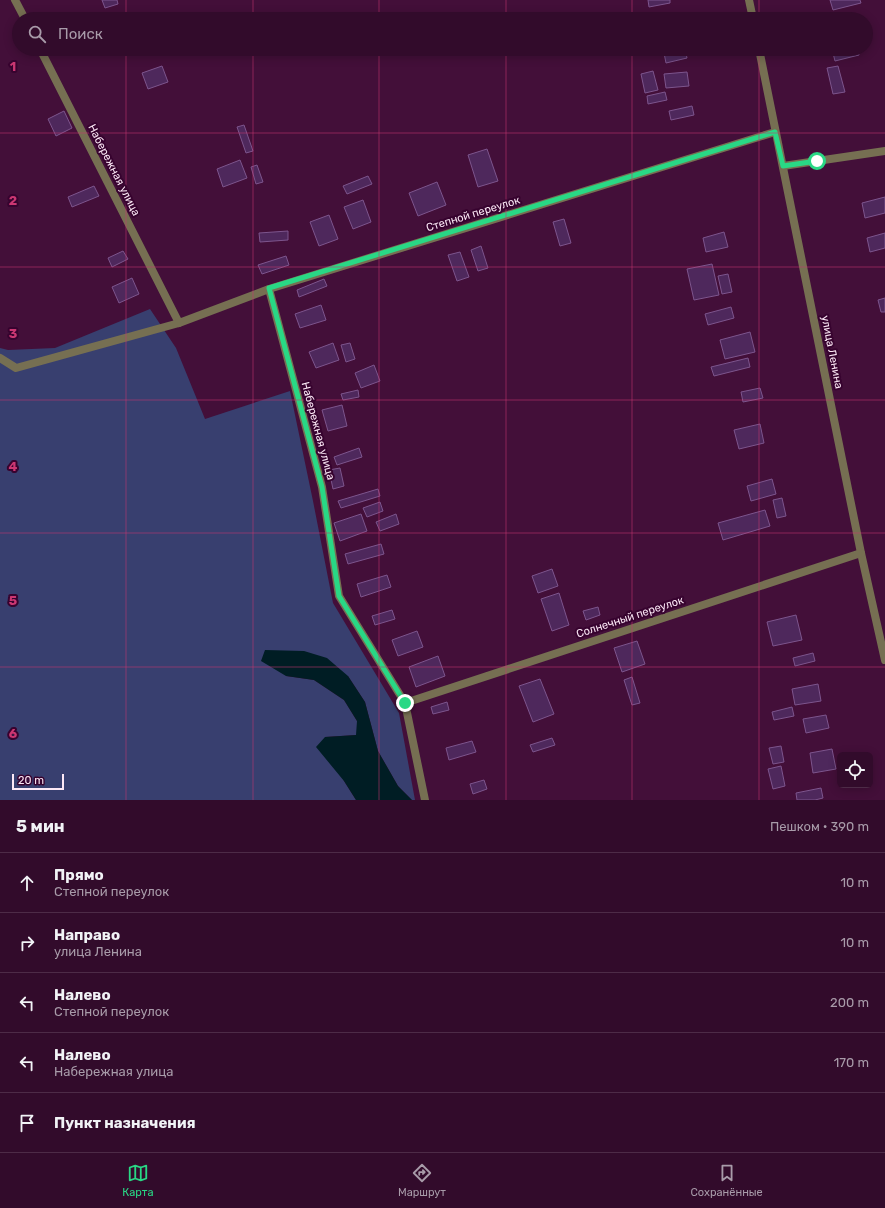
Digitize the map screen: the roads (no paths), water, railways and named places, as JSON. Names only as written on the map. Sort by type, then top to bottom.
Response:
[{"type":"street","points":[[15,0],[21,12]]},
{"type":"street","points":[[749,0],[752,12]]},
{"type":"street","name":"Набережная улица","points":[[44,56],[179,323]]},
{"type":"street","name":"улица Ленина","points":[[759,56],[861,553],[885,660]]},
{"type":"street","name":"Степной переулок","points":[[0,358],[16,368],[179,323],[269,288],[775,132]]},
{"type":"street","points":[[783,166],[885,151]]},
{"type":"street","name":"Набережная улица","points":[[269,288],[322,487],[339,596],[405,703],[425,800]]},
{"type":"street","name":"Солнечный переулок","points":[[405,703],[861,553]]}]
